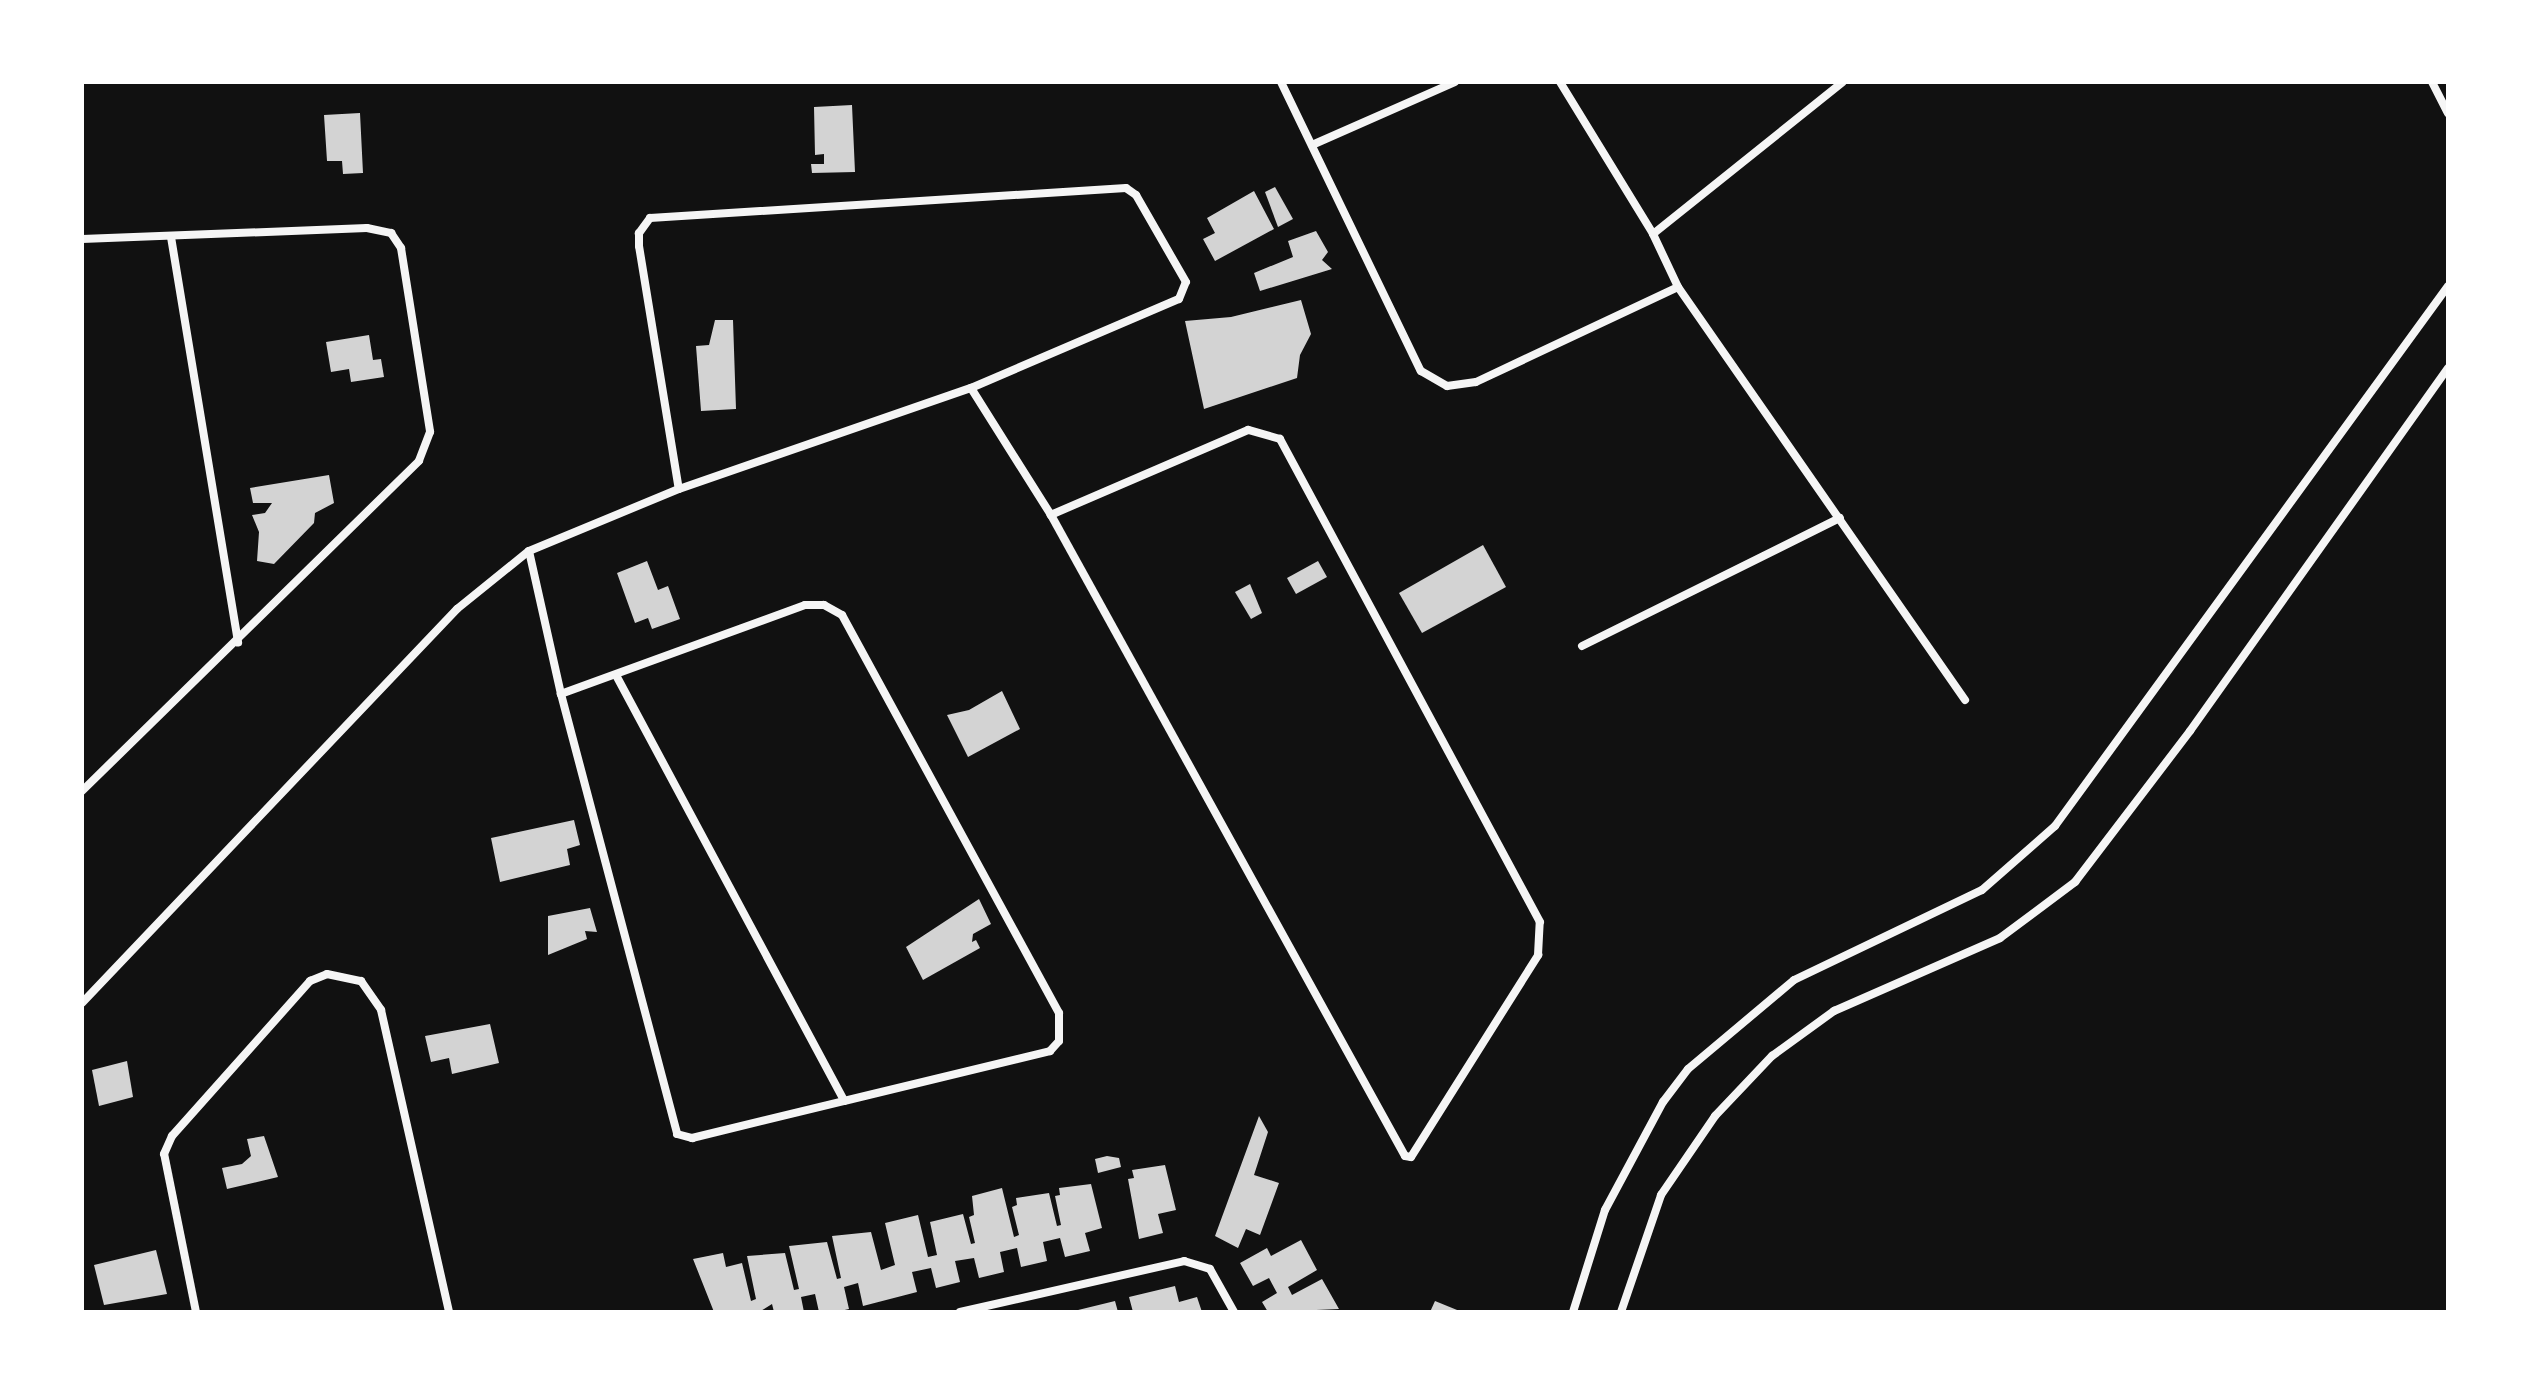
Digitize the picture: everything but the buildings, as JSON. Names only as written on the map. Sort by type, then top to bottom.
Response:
[{"type":"street","points":[[1281,82],[1421,371],[1447,386],[1476,382],[1678,287]]},
{"type":"street","points":[[1312,145],[1455,82]]},
{"type":"street","points":[[1560,82],[1653,234],[1678,287],[1965,700]]},
{"type":"street","points":[[1653,234],[1843,82]]},
{"type":"street","points":[[2432,82],[2448,113]]},
{"type":"street","points":[[82,1003],[457,609],[529,551],[679,489],[971,388],[1185,292],[1186,282],[1136,195],[1112,187],[650,218],[639,233],[639,246],[679,489]]},
{"type":"street","points":[[82,239],[367,228],[391,233],[401,248],[429,444],[419,461],[238,642],[82,791]]},
{"type":"street","points":[[171,237],[238,642]]},
{"type":"street","points":[[1573,1312],[1605,1210],[1663,1102],[1688,1069],[1794,980],[1982,890],[2055,826],[2448,286]]},
{"type":"street","points":[[1621,1312],[1661,1195],[1715,1116],[1772,1056],[1834,1011],[2000,938],[2075,882],[2190,731],[2448,368]]},
{"type":"street","points":[[971,388],[1051,515],[1405,1156],[1411,1157],[1538,955],[1540,922],[1280,439],[1266,431],[1248,430],[1051,515]]},
{"type":"street","points":[[1582,646],[1840,518]]},
{"type":"street","points":[[529,551],[561,694],[677,1134],[692,1138],[1050,1051],[1062,1028],[1059,1013],[842,615],[824,605],[805,605],[617,677],[561,694]]},
{"type":"street","points":[[617,677],[844,1101]]},
{"type":"street","points":[[196,1312],[164,1154],[172,1136],[310,981],[327,974],[361,981],[381,1010],[449,1312]]},
{"type":"street","points":[[960,1312],[1198,1261],[1210,1269],[1234,1312]]}]
